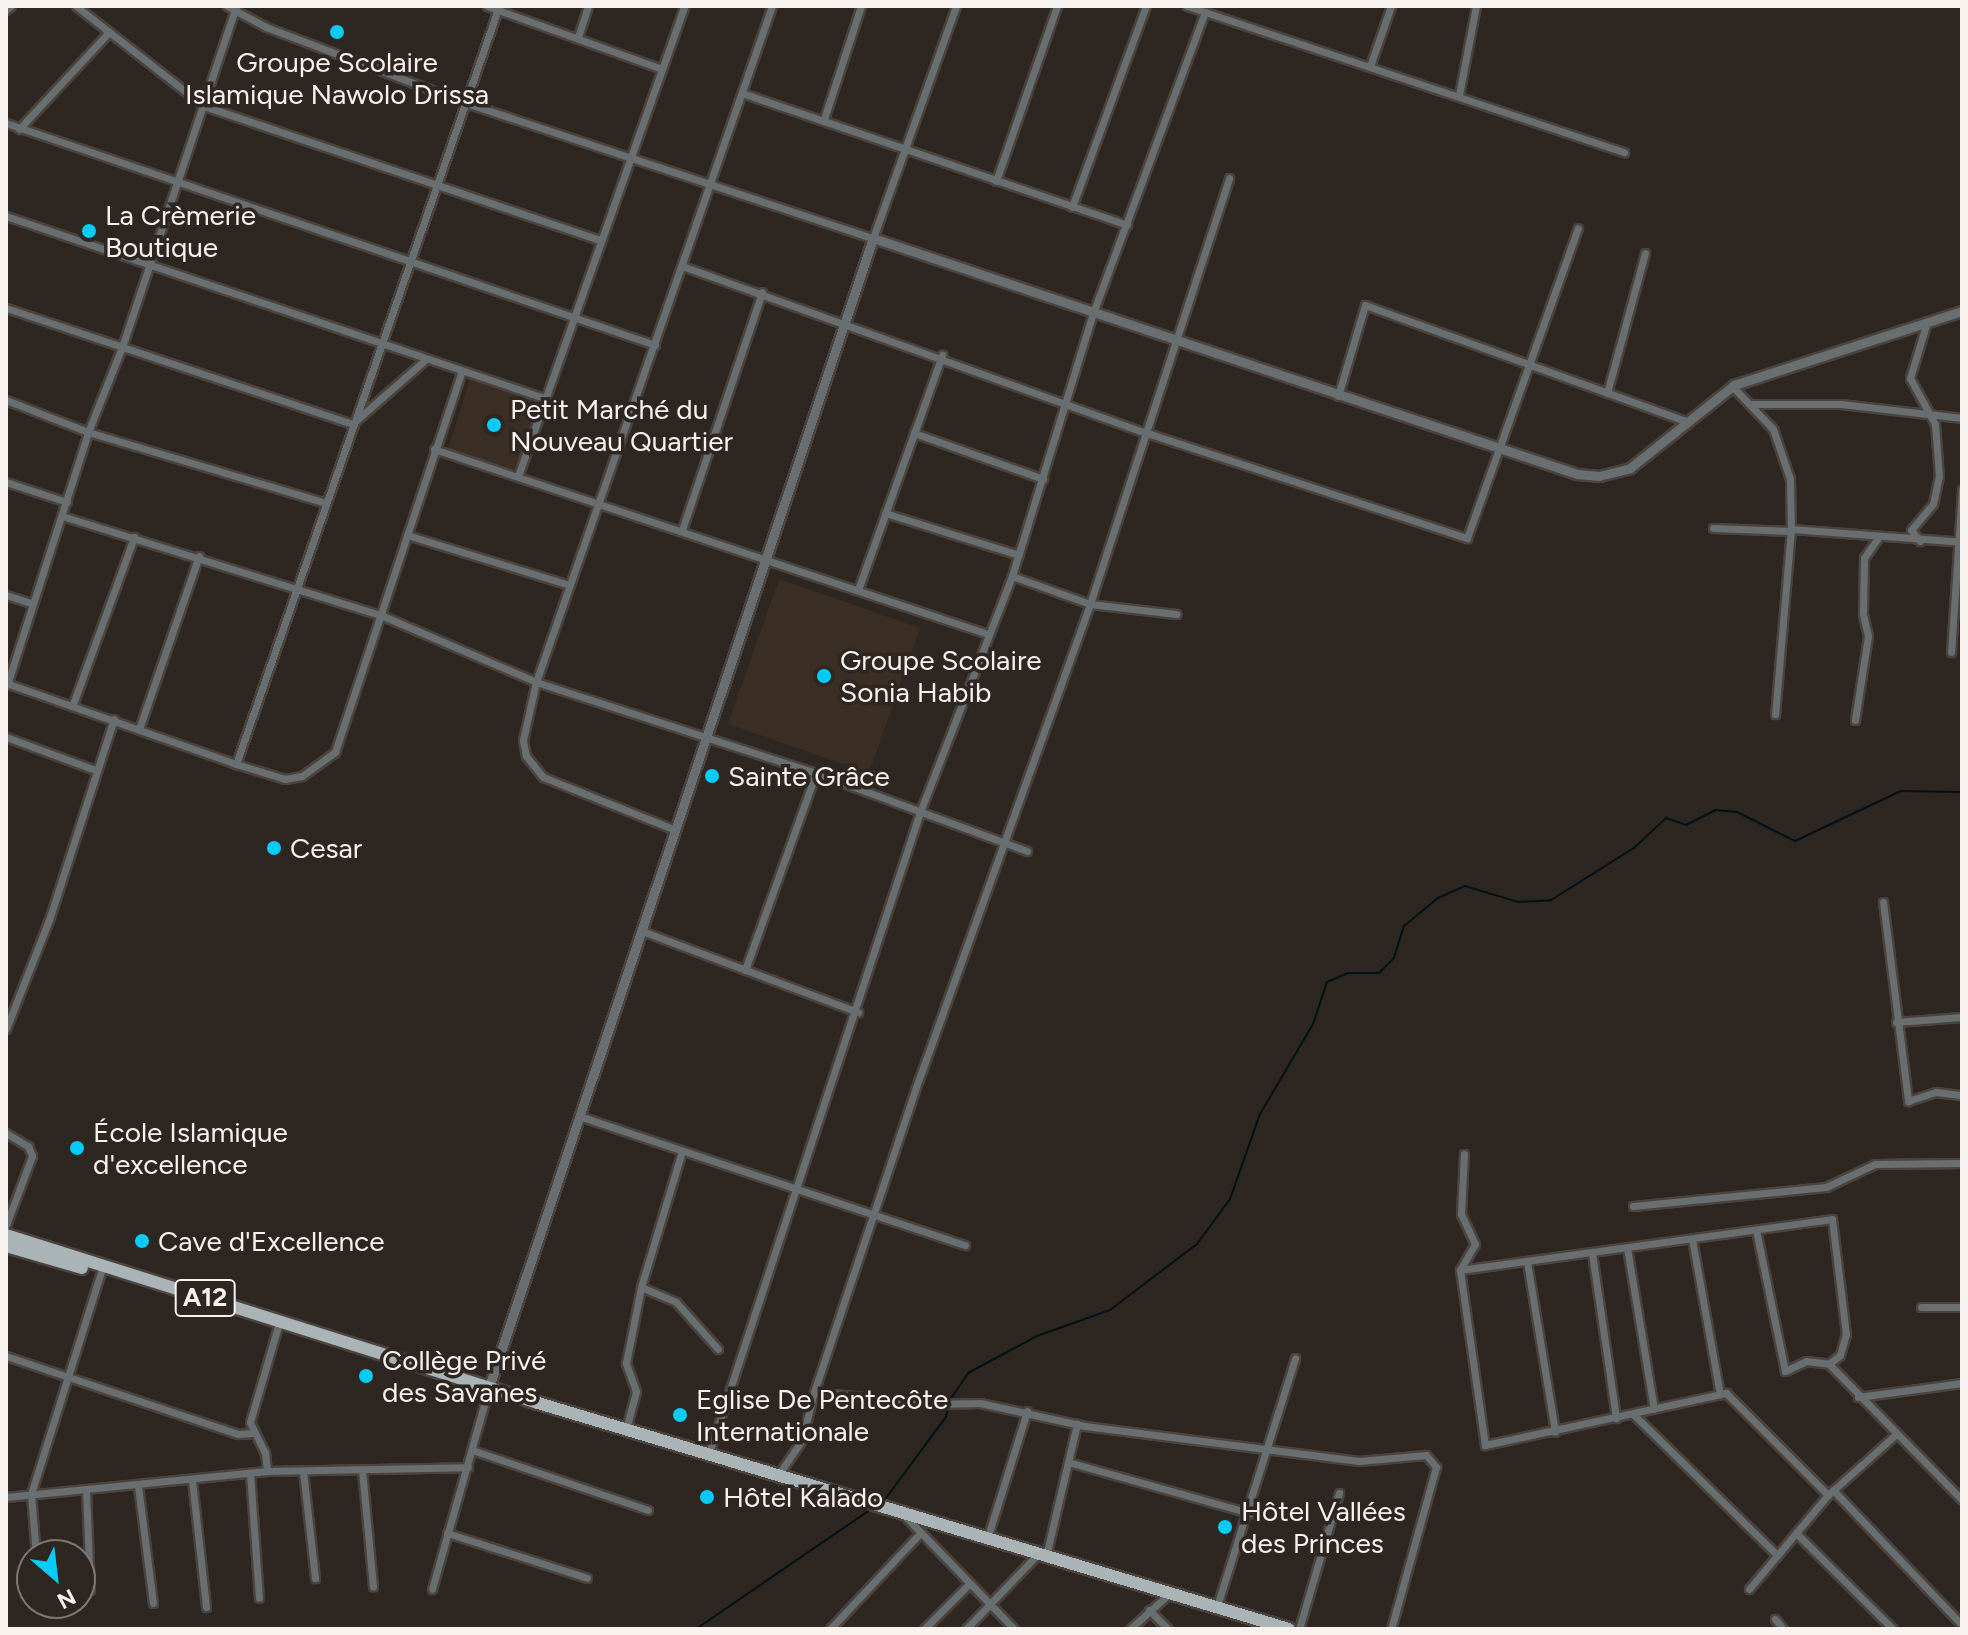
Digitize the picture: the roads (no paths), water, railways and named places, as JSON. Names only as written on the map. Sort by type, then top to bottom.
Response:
[{"type":"main road","name":"A12","points":[[6,1235],[102,1270],[278,1326],[404,1361]]},
{"type":"main road","name":"A12","points":[[6,1246],[102,1270],[1289,1629]]},
{"type":"street","points":[[6,10],[11,6]]},
{"type":"street","points":[[76,6],[204,106],[599,240]]},
{"type":"street","points":[[227,6],[466,103],[630,154],[1502,452],[1577,474],[1616,474],[1689,422],[1732,386],[1962,311]]},
{"type":"street","points":[[487,6],[662,69]]},
{"type":"street","points":[[578,37],[588,6]]},
{"type":"street","points":[[518,476],[684,6]]},
{"type":"street","points":[[673,829],[543,777],[526,756],[523,740],[536,682],[601,504],[772,6]]},
{"type":"street","points":[[824,119],[861,6]]},
{"type":"street","points":[[432,1589],[489,1387],[642,931],[673,829],[843,321],[956,6]]},
{"type":"street","points":[[996,181],[1057,6]]},
{"type":"street","points":[[1072,207],[1146,6]]},
{"type":"street","points":[[1187,6],[1624,152]]},
{"type":"street","points":[[1370,66],[1391,6]]},
{"type":"street","points":[[1459,95],[1476,6]]},
{"type":"street","points":[[236,764],[298,590],[352,424],[385,344],[499,8]]},
{"type":"street","points":[[236,9],[122,347],[88,432],[7,684],[73,704],[236,764],[285,779],[302,776],[335,752],[383,616],[434,449],[462,371]]},
{"type":"street","points":[[709,1453],[795,1188],[858,1012],[920,812],[1012,576],[1093,313],[1205,12]]},
{"type":"street","points":[[19,129],[109,32]]},
{"type":"street","points":[[742,93],[824,119],[903,151],[1127,225]]},
{"type":"street","points":[[6,123],[179,181],[411,265],[655,345]]},
{"type":"street","points":[[779,1474],[802,1440],[814,1392],[873,1214],[1090,604],[1229,178]]},
{"type":"street","points":[[6,216],[544,398]]},
{"type":"street","points":[[682,266],[942,355],[1144,432],[1467,538],[1502,452],[1578,228]]},
{"type":"street","points":[[1607,393],[1645,253]]},
{"type":"street","points":[[682,530],[762,292]]},
{"type":"street","points":[[1338,396],[1365,305],[1689,422]]},
{"type":"street","points":[[6,308],[352,424]]},
{"type":"street","points":[[1920,541],[1911,530],[1933,504],[1939,476],[1935,424],[1910,378],[1927,321]]},
{"type":"street","points":[[858,590],[942,355]]},
{"type":"street","points":[[352,424],[426,359]]},
{"type":"street","points":[[1732,386],[1773,429],[1790,479],[1791,530],[1775,714]]},
{"type":"street","points":[[6,400],[88,432],[326,503]]},
{"type":"street","points":[[1752,404],[1841,404],[1962,418]]},
{"type":"street","points":[[914,433],[1043,479]]},
{"type":"street","points":[[434,449],[988,634]]},
{"type":"street","points":[[6,482],[67,502]]},
{"type":"street","points":[[1951,652],[1962,489]]},
{"type":"street","points":[[885,513],[1019,555]]},
{"type":"street","points":[[62,516],[199,556],[383,616],[536,682],[705,740],[816,773],[1027,851]]},
{"type":"street","points":[[1713,528],[1791,530],[1960,542]]},
{"type":"street","points":[[407,535],[570,585]]},
{"type":"street","points":[[73,704],[134,537]]},
{"type":"street","points":[[1855,720],[1868,636],[1863,614],[1864,558],[1878,538]]},
{"type":"street","points":[[139,729],[199,556]]},
{"type":"street","points":[[1012,576],[1090,604],[1176,614]]},
{"type":"street","points":[[6,595],[33,604]]},
{"type":"street","points":[[6,1029],[49,920],[114,719]]},
{"type":"street","points":[[6,737],[95,770]]},
{"type":"street","points":[[745,970],[816,773]]},
{"type":"street","points":[[1883,902],[1908,1101],[1936,1092],[1962,1095]]},
{"type":"street","points":[[642,931],[858,1012]]},
{"type":"street","points":[[1896,1022],[1962,1017]]},
{"type":"street","points":[[579,1116],[965,1245]]},
{"type":"street","points":[[6,1133],[28,1146],[32,1156],[6,1225]]},
{"type":"street","points":[[626,1429],[636,1391],[626,1363],[641,1287],[682,1151]]},
{"type":"street","points":[[1464,1154],[1461,1214],[1475,1244],[1460,1270],[1485,1445],[1726,1393],[1961,1621]]},
{"type":"street","points":[[1633,1206],[1826,1187],[1875,1164],[1962,1163]]},
{"type":"street","points":[[1460,1270],[1832,1219],[1846,1334],[1840,1355],[1829,1364]]},
{"type":"street","points":[[1756,1230],[1785,1371],[1806,1361],[1829,1364],[1895,1435],[1962,1500]]},
{"type":"street","points":[[1692,1239],[1720,1394]]},
{"type":"street","points":[[1627,1248],[1654,1409]]},
{"type":"street","points":[[1592,1253],[1616,1418]]},
{"type":"street","points":[[1527,1262],[1555,1432]]},
{"type":"street","points":[[35,1539],[31,1494],[72,1376],[102,1270]]},
{"type":"street","points":[[641,1287],[676,1302],[718,1349]]},
{"type":"street","points":[[1921,1307],[1962,1307]]},
{"type":"street","points":[[267,1471],[265,1453],[250,1422],[278,1326]]},
{"type":"street","points":[[6,1356],[238,1434],[253,1433]]},
{"type":"street","points":[[1217,1606],[1250,1513],[1295,1358]]},
{"type":"street","points":[[1858,1397],[1962,1383]]},
{"type":"street","points":[[814,1392],[932,1404],[980,1403],[1077,1424],[1359,1461],[1426,1455],[1435,1459],[1391,1629]]},
{"type":"street","points":[[987,1539],[1027,1411]]},
{"type":"street","points":[[1633,1414],[1777,1555]]},
{"type":"street","points":[[966,1629],[1042,1555],[1077,1424]]},
{"type":"street","points":[[1749,1589],[1831,1493],[1895,1435]]},
{"type":"street","points":[[472,1450],[648,1510]]},
{"type":"street","points":[[1068,1462],[1250,1513]]},
{"type":"street","points":[[6,1497],[267,1471],[468,1467]]},
{"type":"street","points":[[362,1470],[373,1586]]},
{"type":"street","points":[[303,1471],[315,1578]]},
{"type":"street","points":[[250,1473],[259,1598]]},
{"type":"street","points":[[192,1480],[206,1607]]},
{"type":"street","points":[[138,1486],[153,1603]]},
{"type":"street","points":[[86,1490],[88,1539]]},
{"type":"street","points":[[1299,1629],[1339,1493]]},
{"type":"street","points":[[902,1513],[1014,1629]]},
{"type":"street","points":[[447,1533],[587,1578]]},
{"type":"street","points":[[830,1629],[920,1533]]},
{"type":"street","points":[[1796,1533],[1893,1629]]},
{"type":"street","points":[[924,1629],[969,1584]]},
{"type":"street","points":[[1130,1629],[1171,1591]]},
{"type":"street","points":[[1149,1610],[1168,1629]]},
{"type":"street","points":[[1775,1619],[1783,1629]]},
{"type":"waterway","points":[[950,1400],[968,1373],[1037,1336],[1110,1310],[1197,1244],[1230,1199],[1260,1114],[1313,1024],[1327,982],[1348,973],[1379,973],[1394,958],[1404,926],[1438,898],[1465,886],[1518,902],[1551,900],[1634,848],[1666,818],[1686,825],[1715,810],[1737,812],[1795,841],[1901,791],[1962,792]]},
{"type":"waterway","points":[[883,1502],[946,1417],[948,1406]]},
{"type":"waterway","points":[[696,1629],[871,1509]]},
{"type":"place","name":"Groupe Scolaire Islamique Nawolo Drissa","points":[[337,32]]},
{"type":"place","name":"La Crèmerie Boutique","points":[[89,231]]},
{"type":"place","name":"Petit Marché du Nouveau Quartier","points":[[494,425]]},
{"type":"place","name":"Groupe Scolaire Sonia Habib","points":[[824,676]]},
{"type":"place","name":"Sainte Grâce","points":[[712,776]]},
{"type":"place","name":"Cesar","points":[[274,848]]},
{"type":"place","name":"École Islamique d'excellence","points":[[77,1148]]},
{"type":"place","name":"Cave d'Excellence","points":[[142,1241]]},
{"type":"place","name":"Collège Privé des Savanes","points":[[366,1376]]},
{"type":"place","name":"Eglise De Pentecôte Internationale","points":[[680,1415]]},
{"type":"place","name":"Hôtel Kalado","points":[[707,1497]]},
{"type":"place","name":"Hôtel Vallées des Princes","points":[[1225,1527]]}]
